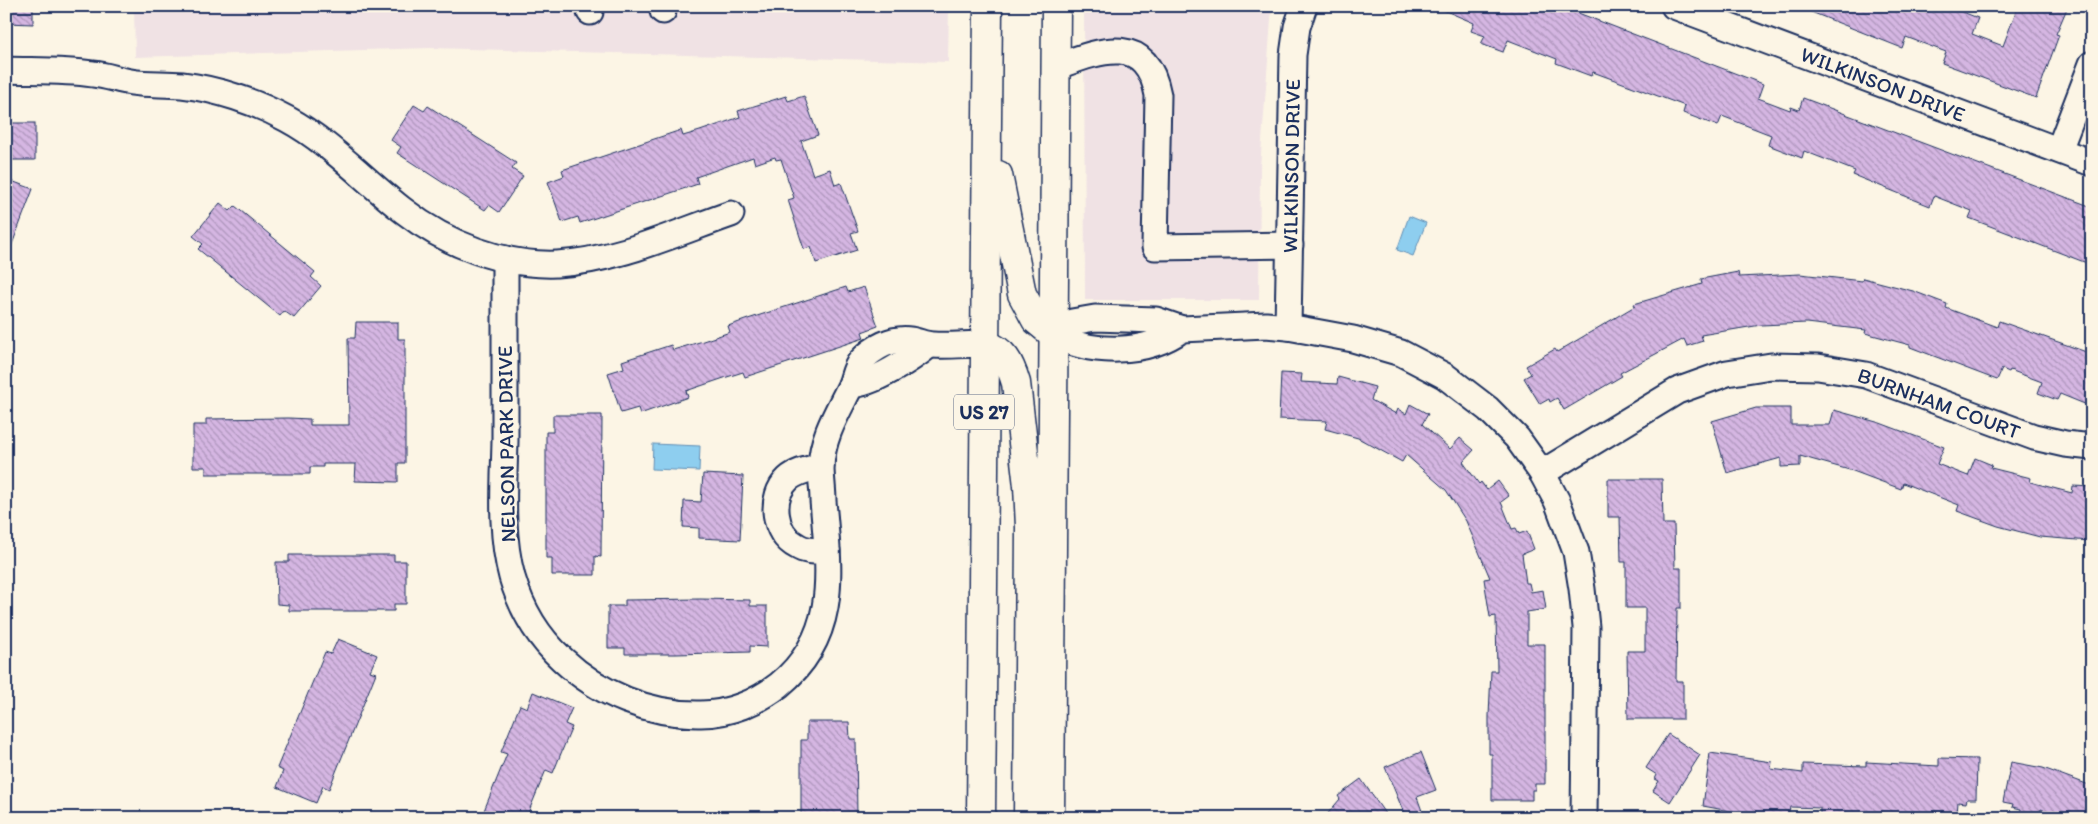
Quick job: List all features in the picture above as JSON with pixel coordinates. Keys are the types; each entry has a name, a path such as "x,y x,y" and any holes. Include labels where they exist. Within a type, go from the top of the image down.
{"highway":[{"name":"US 27","path":"981,818 988,6"},
{"path":"1050,818 1056,6"},
{"path":"988,122 1022,294 1036,320 1053,334"},
{"path":"984,344 1002,353 1013,371 1028,486 1030,527 1028,818"}],"street":[{"name":"WILKINSON DRIVE","path":"1288,327 1293,55 1297,27 1304,6"},
{"name":"WILKINSON DRIVE","path":"1674,6 2092,162"},
{"path":"1055,67 1104,51 1124,50 1141,59 1155,76 1158,95 1155,247 1290,245"},
{"path":"2059,150 2092,64"},
{"path":"6,70 82,73 131,82 180,85 208,90 250,102 287,119 322,142 418,221 456,243 504,259 557,264 594,258 637,246 731,214"},
{"name":"NELSON PARK DRIVE","path":"504,259 504,514 508,561 518,595 548,645 574,671 607,691 644,706 684,714 725,712 743,706 772,691 786,680 798,666 816,639 827,605 829,586 821,466 828,429 838,406 851,385 860,362 892,340 914,341 929,345 984,344"},
{"path":"1053,334 1072,322 1095,318 1156,320 1182,329 1266,325 1288,327 1353,339 1386,348 1416,360 1445,376 1473,395 1517,438 1542,474 1557,501 1570,535 1582,589 1586,627 1584,818"},
{"name":"BURNHAM COURT","path":"1542,474 1676,391 1727,373 1771,366 1818,367 1866,375 2034,437 2065,444 2092,447"},
{"path":"821,466 805,470 789,478 779,495 776,512 779,528 783,535 795,546 812,551 827,551"}],"shaded area":[{"path":"134,6 949,6 948,62 430,48 135,57"},
{"path":"1084,6 1272,6 1260,168 1259,300 1085,300"}],"water":[{"path":"1409,216 1426,223 1413,256 1397,250"},
{"path":"653,444 700,446 699,471 652,469"}],"building":[{"path":"6,6 33,6 33,24 6,23"},
{"path":"1434,6 1560,6 1763,84 1758,98 1790,110 1791,107 1799,110 1803,98 2092,207 2092,265 1969,218 1972,211 1934,196 1930,206 1853,175 1855,171 1804,151 1802,158 1768,145 1771,135 1722,116 1718,126 1683,113 1685,106 1593,72 1591,76 1556,63 1557,59 1508,40 1503,52 1481,44 1485,36 1471,31 1474,23"},
{"path":"1796,6 1947,6 1978,18 1972,34 2003,46 2018,6 2068,6 2056,34 2059,35 2036,98 1942,63 1946,52 1906,37 1902,48"},
{"path":"786,96 788,101 804,96 818,135 801,141 813,175 830,169 835,185 841,183 858,231 851,233 857,250 816,263 811,247 804,249 788,200 794,198 781,159 776,160 775,157 755,164 753,157 696,177 698,184 580,223 578,217 562,222 548,182 564,176 562,170 681,130 683,136 700,131 740,117 738,111"},
{"path":"414,105 424,111 428,106 516,163 512,169 523,176 499,212 489,205 485,210 397,153 401,147 391,140"},
{"path":"6,123 35,123 35,160 6,160"},
{"path":"6,179 33,189 8,255 6,255"},
{"path":"220,203 230,211 235,206 315,272 311,277 321,286 294,318 284,311 280,316 198,249 203,244 193,236"},
{"path":"1738,272 1739,277 1800,274 1862,281 1863,278 1913,291 1947,304 1946,308 1997,327 1999,321 2092,354 2092,407 2060,394 2057,400 2038,393 2042,382 2010,370 2009,372 2002,369 1997,380 1910,347 1910,345 1865,333 1866,330 1806,323 1761,325 1701,335 1703,341 1687,346 1684,339 1620,373 1622,376 1564,410 1557,398 1550,402 1549,399 1540,404 1524,378 1531,374 1526,366 1555,349 1557,352 1635,306 1634,304 1702,284 1701,279"},
{"path":"846,287 848,292 864,287 878,326 862,332 864,338 745,377 743,372 727,377 686,391 688,397 640,414 638,408 621,413 608,373 624,368 622,361 671,345 673,350 703,341 730,332 728,326"},
{"path":"356,322 398,322 398,339 405,339 405,463 398,463 398,482 355,481 356,464 323,464 323,467 310,467 310,474 206,474 206,467 193,467 193,425 206,425 206,419 289,418 310,419 310,425 349,425 348,338 355,338"},
{"path":"1281,373 1302,374 1301,382 1337,384 1338,377 1375,387 1371,400 1396,414 1398,409 1406,414 1410,404 1428,414 1422,424 1450,449 1460,438 1474,450 1463,462 1479,484 1481,482 1487,490 1498,481 1509,496 1501,502 1512,529 1516,528 1519,534 1527,531 1534,549 1522,554 1526,583 1529,583 1531,592 1543,590 1546,609 1527,612 1527,644 1545,644 1545,784 1535,784 1535,790 1532,790 1532,800 1492,800 1492,754 1489,754 1489,716 1491,671 1497,671 1496,616 1490,617 1484,579 1490,578 1466,521 1446,490 1406,455 1402,462 1358,438 1325,429 1327,421 1279,419"},
{"path":"1756,408 1791,408 1791,425 1830,425 1834,410 1880,423 1944,447 1937,464 1968,476 1975,458 1992,465 1991,468 2031,478 2030,482 2072,493 2073,486 2092,487 2090,541 2040,537 1998,526 1957,511 1959,505 1903,483 1901,489 1853,471 1800,456 1800,466 1781,467 1781,458 1727,473 1712,421"},
{"path":"553,415 602,415 601,557 595,556 595,575 552,575 552,558 546,558 546,432 553,432"},
{"path":"703,474 743,476 740,540 699,538 699,528 683,527 684,501 701,502"},
{"path":"1608,479 1662,479 1663,524 1674,524 1675,568 1681,568 1681,608 1677,608 1676,681 1683,681 1683,719 1628,719 1627,651 1645,651 1645,608 1626,608 1626,562 1621,562 1620,517 1608,517"},
{"path":"289,555 394,555 394,561 406,561 406,604 394,604 394,611 289,611 289,605 277,604 276,562 289,562"},
{"path":"625,600 750,600 750,606 767,606 767,647 750,646 750,652 676,654 625,654 625,648 608,648 608,606 625,606"},
{"path":"338,639 377,655 370,671 376,673 329,789 323,786 316,803 277,787 283,771 277,768 325,652 331,654"},
{"path":"533,692 572,708 565,724 572,727 553,773 546,770 526,818 481,818 507,754 501,752 520,705 527,708"},
{"path":"807,722 849,722 850,739 856,739 857,818 801,818 801,740 807,740"},
{"path":"1668,734 1700,755 1670,802 1653,791 1659,781 1655,779 1657,775 1646,768"},
{"path":"1421,752 1436,790 1417,797 1422,811 1406,818 1385,767"},
{"path":"1710,753 1772,762 1771,769 1803,773 1803,764 1866,766 1866,762 1939,766 1939,758 1977,759 1976,799 1967,799 1966,803 1958,802 1957,814 1910,812 1910,818 1820,818 1820,808 1790,807 1788,818 1767,818 1703,806"},
{"path":"2011,762 2043,768 2092,786 2092,812 2090,818 2062,818 2041,809 2039,818 2019,818 2021,809 2012,807 2013,804 2003,802"},
{"path":"1361,779 1388,818 1324,818 1340,799 1338,796"}]}
